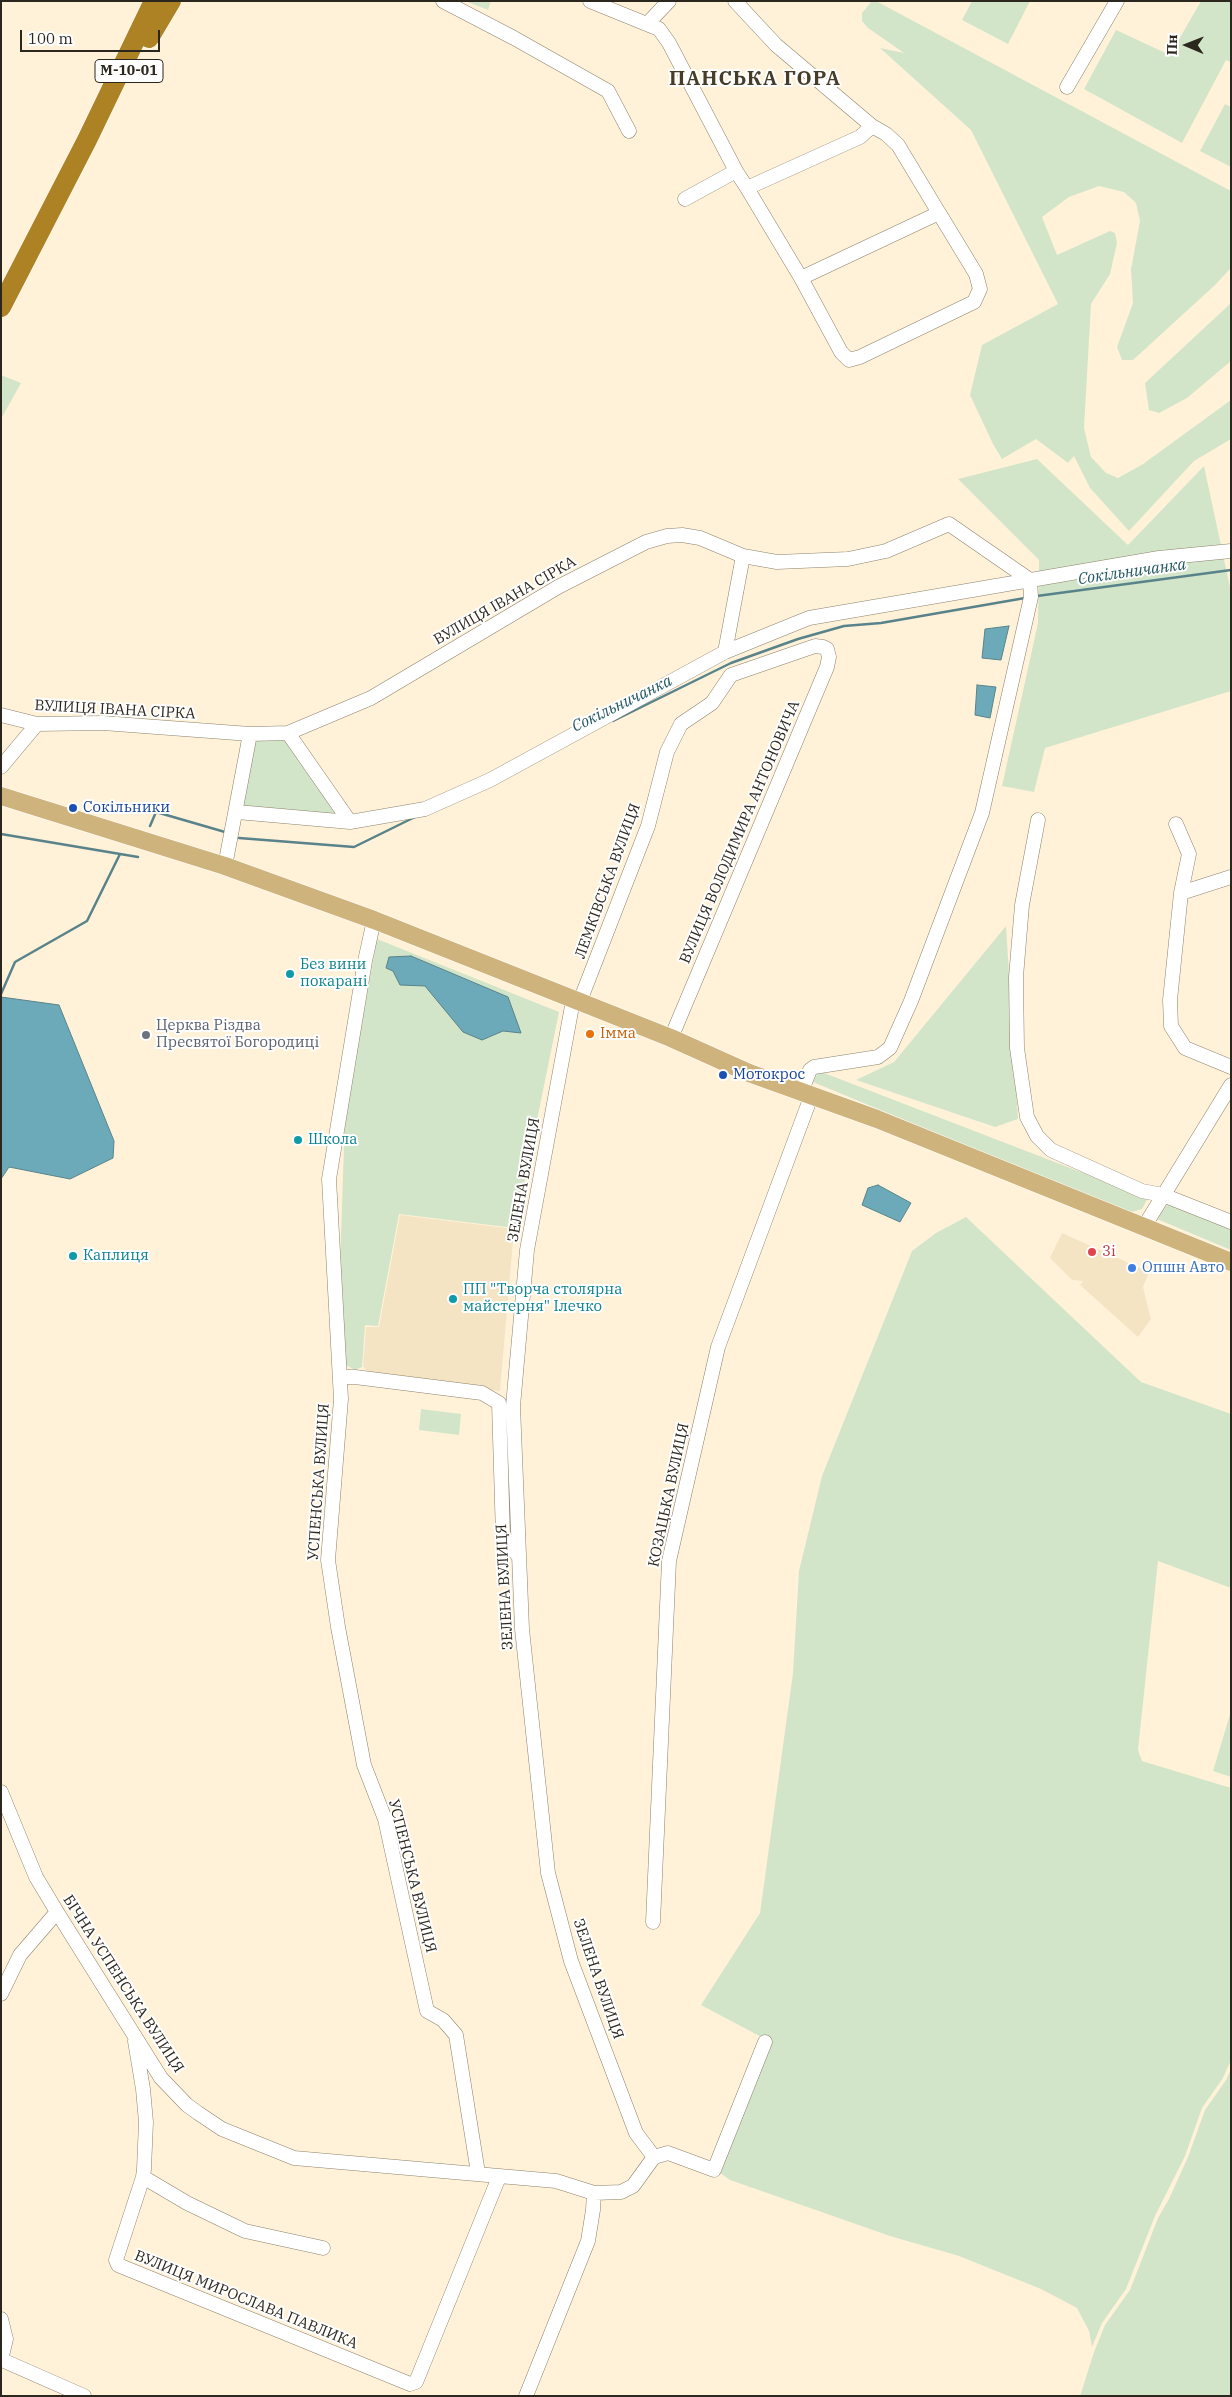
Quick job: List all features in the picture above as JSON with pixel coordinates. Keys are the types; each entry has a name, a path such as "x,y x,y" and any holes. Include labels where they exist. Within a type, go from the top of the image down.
{"highway":[{"name":"М-10-01","path":"1,307 87,140 154,1"},
{"name":"М-10-01","path":"87,140 171,1"}],"main road":[{"path":"1,796 225,866 374,920 671,1038 749,1072 807,1092 1231,1262"},
{"path":"1,804 25,804"}],"street":[{"path":"443,1 522,42 608,91 629,132"},
{"path":"590,1 659,29 669,44 736,171 801,278 841,352 849,360 860,358 974,302 980,289 976,274 898,145 886,134 872,126 776,45 736,1"},
{"path":"648,24 669,1"},
{"path":"1067,87 1117,1"},
{"path":"747,188 860,137 872,126"},
{"path":"685,199 736,171"},
{"path":"801,278 939,213"},
{"name":"ВУЛИЦЯ ІВАНА СІРКА","path":"1,715 37,724 104,723 250,734 288,733 371,698 558,587 646,542 667,536 682,535 700,538 743,556 777,562 848,558 886,551 948,524 1030,580"},
{"path":"237,812 350,822 425,809 490,780 725,652 810,618 1158,558 1231,551"},
{"path":"725,652 743,556"},
{"name":"КОЗАЦЬКА ВУЛИЦЯ","path":"653,1922 669,1561 718,1347 807,1092 810,1070 814,1067 878,1057 890,1048 915,991 982,813 1031,596 1030,580"},
{"name":"ЛЕМКІВСЬКА ВУЛИЦЯ","path":"575,1000 648,826 667,752 681,724 712,703 731,675 815,646"},
{"name":"ВУЛИЦЯ ВОЛОДИМИРА АНТОНОВИЧА","path":"671,1038 827,667 830,657 827,649 815,646"},
{"path":"1,767 37,724"},
{"path":"288,733 350,822"},
{"path":"225,866 237,812 250,734"},
{"path":"1038,820 1022,904 1016,977 1017,1048 1027,1117 1036,1136 1051,1150 1142,1191 1163,1195 1231,1222"},
{"path":"1176,824 1190,854 1182,893 1170,1000 1171,1026 1185,1048 1231,1067"},
{"path":"1182,893 1231,877"},
{"name":"УСПЕНСЬКА ВУЛИЦЯ","path":"374,920 365,960 329,1179 341,1399 328,1560 338,1627 364,1764 385,1820 427,2012 443,2020 456,2035 478,2172"},
{"name":"ЗЕЛЕНА ВУЛИЦЯ","path":"575,1000 572,1006 527,1250 513,1406 522,1629 548,1873 574,1970 636,2133 654,2157"},
{"path":"1142,1226 1147,1222 1231,1085"},
{"path":"341,1377 355,1377 482,1393 499,1403 513,1406"},
{"path":"499,1403 503,1536 519,1557"},
{"name":"БІЧНА УСПЕНСЬКА ВУЛИЦЯ","path":"1,1792 36,1877 161,2078 187,2105 222,2129 284,2154 305,2160 478,2172 499,2177 556,2181 594,2193"},
{"path":"1,1994 20,1955 57,1912"},
{"name":"ВУЛИЦЯ МИРОСЛАВА ПАВЛИКА","path":"134,2036 143,2089 146,2122 143,2177 116,2260 118,2265 414,2384 499,2177"},
{"path":"526,2396 588,2241 594,2193 621,2192 633,2186 654,2157 668,2153 714,2170 765,2042"},
{"path":"143,2177 187,2203 245,2231 323,2248"},
{"path":"1,2320 6,2339 1,2360 84,2396"}],"shaded area":[{"path":"400,1215 514,1229 500,1391 373,1379 363,1366 366,1327 379,1327"},
{"path":"1062,1233 1149,1272 1143,1287 1151,1319 1138,1337 1080,1285 1083,1281 1072,1280 1050,1258"}],"green space":[{"path":"465,1 491,1 488,10"},
{"path":"872,1 876,1 1231,191 1231,268 1133,360 1122,360 1117,347 1133,303 1131,269 1140,221 1136,203 1124,192 1099,186 1069,197 1042,217 1057,255 1110,231 1115,233 1117,243 1110,274 1091,304 1084,428 1091,457 1106,473 1118,478 1143,464 1231,400 1231,439 1194,461 1129,531 1090,488 1074,456 1068,463 1036,439 1002,459 993,444 970,395 982,345 1058,304 971,130 880,48 904,53 868,28 862,21 862,13"},
{"path":"972,1 1030,1 1008,44 962,20"},
{"path":"1201,1 1231,1 1231,62 1226,60 1182,143 1084,89 1116,30 1170,55"},
{"path":"1225,104 1231,107 1231,167 1200,151"},
{"path":"1231,303 1231,361 1187,398 1159,413 1149,410 1145,383"},
{"path":"1,375 21,383 1,419"},
{"path":"1037,459 1128,545 1204,466 1231,592 1231,691 1045,748 1034,792 1002,786 1038,623 1039,560 958,479"},
{"path":"284,736 343,815 242,809 252,745 260,737"},
{"path":"1006,926 1018,1119 995,1127 856,1080 894,1062"},
{"path":"377,939 559,1012 515,1228 399,1214 378,1326 365,1325 362,1367 355,1370 346,1365 340,1266 345,1115"},
{"path":"819,1071 1148,1198 1142,1209 1128,1213 813,1082"},
{"path":"1170,1204 1231,1229 1231,1250 1157,1219 1159,1210"},
{"path":"966,1217 1141,1382 1231,1414 1231,1588 1158,1561 1138,1750 1142,1761 1231,1788 1231,2060 1223,2078 1202,2108 1185,2156 1155,2216 1126,2289 1102,2323 1092,2347 1089,2331 1077,2308 1041,2289 959,2256 890,2236 730,2180 716,2170 767,2040 701,2005 760,1913 793,1673 799,1571 822,1476 912,1251 936,1233"},
{"path":"421,1409 461,1414 459,1435 419,1430"},
{"path":"1231,1711 1231,1777 1213,1771"},
{"path":"1231,2069 1231,2396 1080,2396 1105,2325 1130,2290 1158,2218 1188,2157 1205,2110 1226,2080"}],"water":[{"path":"1009,626 1001,660 982,658 985,629"},
{"path":"977,685 996,687 990,718 975,715"},
{"path":"411,956 508,997 521,1033 503,1031 482,1040 463,1032 425,986 400,985 393,971 386,968 389,957"},
{"path":"1,997 59,1005 114,1141 113,1158 70,1179 9,1167 1,1179"},
{"path":"878,1185 911,1203 900,1222 862,1205 868,1188"}],"waterway":[{"name":"Сокільничанка","path":"1037,596 1231,570"},
{"name":"Сокільничанка","path":"613,721 731,663 798,639 844,626 881,623 1025,598"},
{"path":"150,826 156,812 225,832"},
{"name":"Сокільничанка","path":"239,838 354,847 415,817"},
{"path":"1,834 138,857"},
{"path":"1,994 15,962 87,921 120,854"}],"place":[{"name":"Сокільники","path":"73,808"},
{"name":"Без вини покарані","path":"290,974"},
{"name":"Імма","path":"590,1034"},
{"name":"Церква Різдва Пресвятої Богородиці","path":"146,1035"},
{"name":"Мотокрос","path":"723,1075"},
{"name":"Школа","path":"298,1140"},
{"name":"3і","path":"1092,1252"},
{"name":"Каплиця","path":"73,1256"},
{"name":"Опшн Авто","path":"1132,1268"},
{"name":"ПП \"Творча столярна майстерня\" Ілечко","path":"453,1299"}],"district":[{"name":"ПАНСЬКА ГОРА","path":"755,79"}]}
